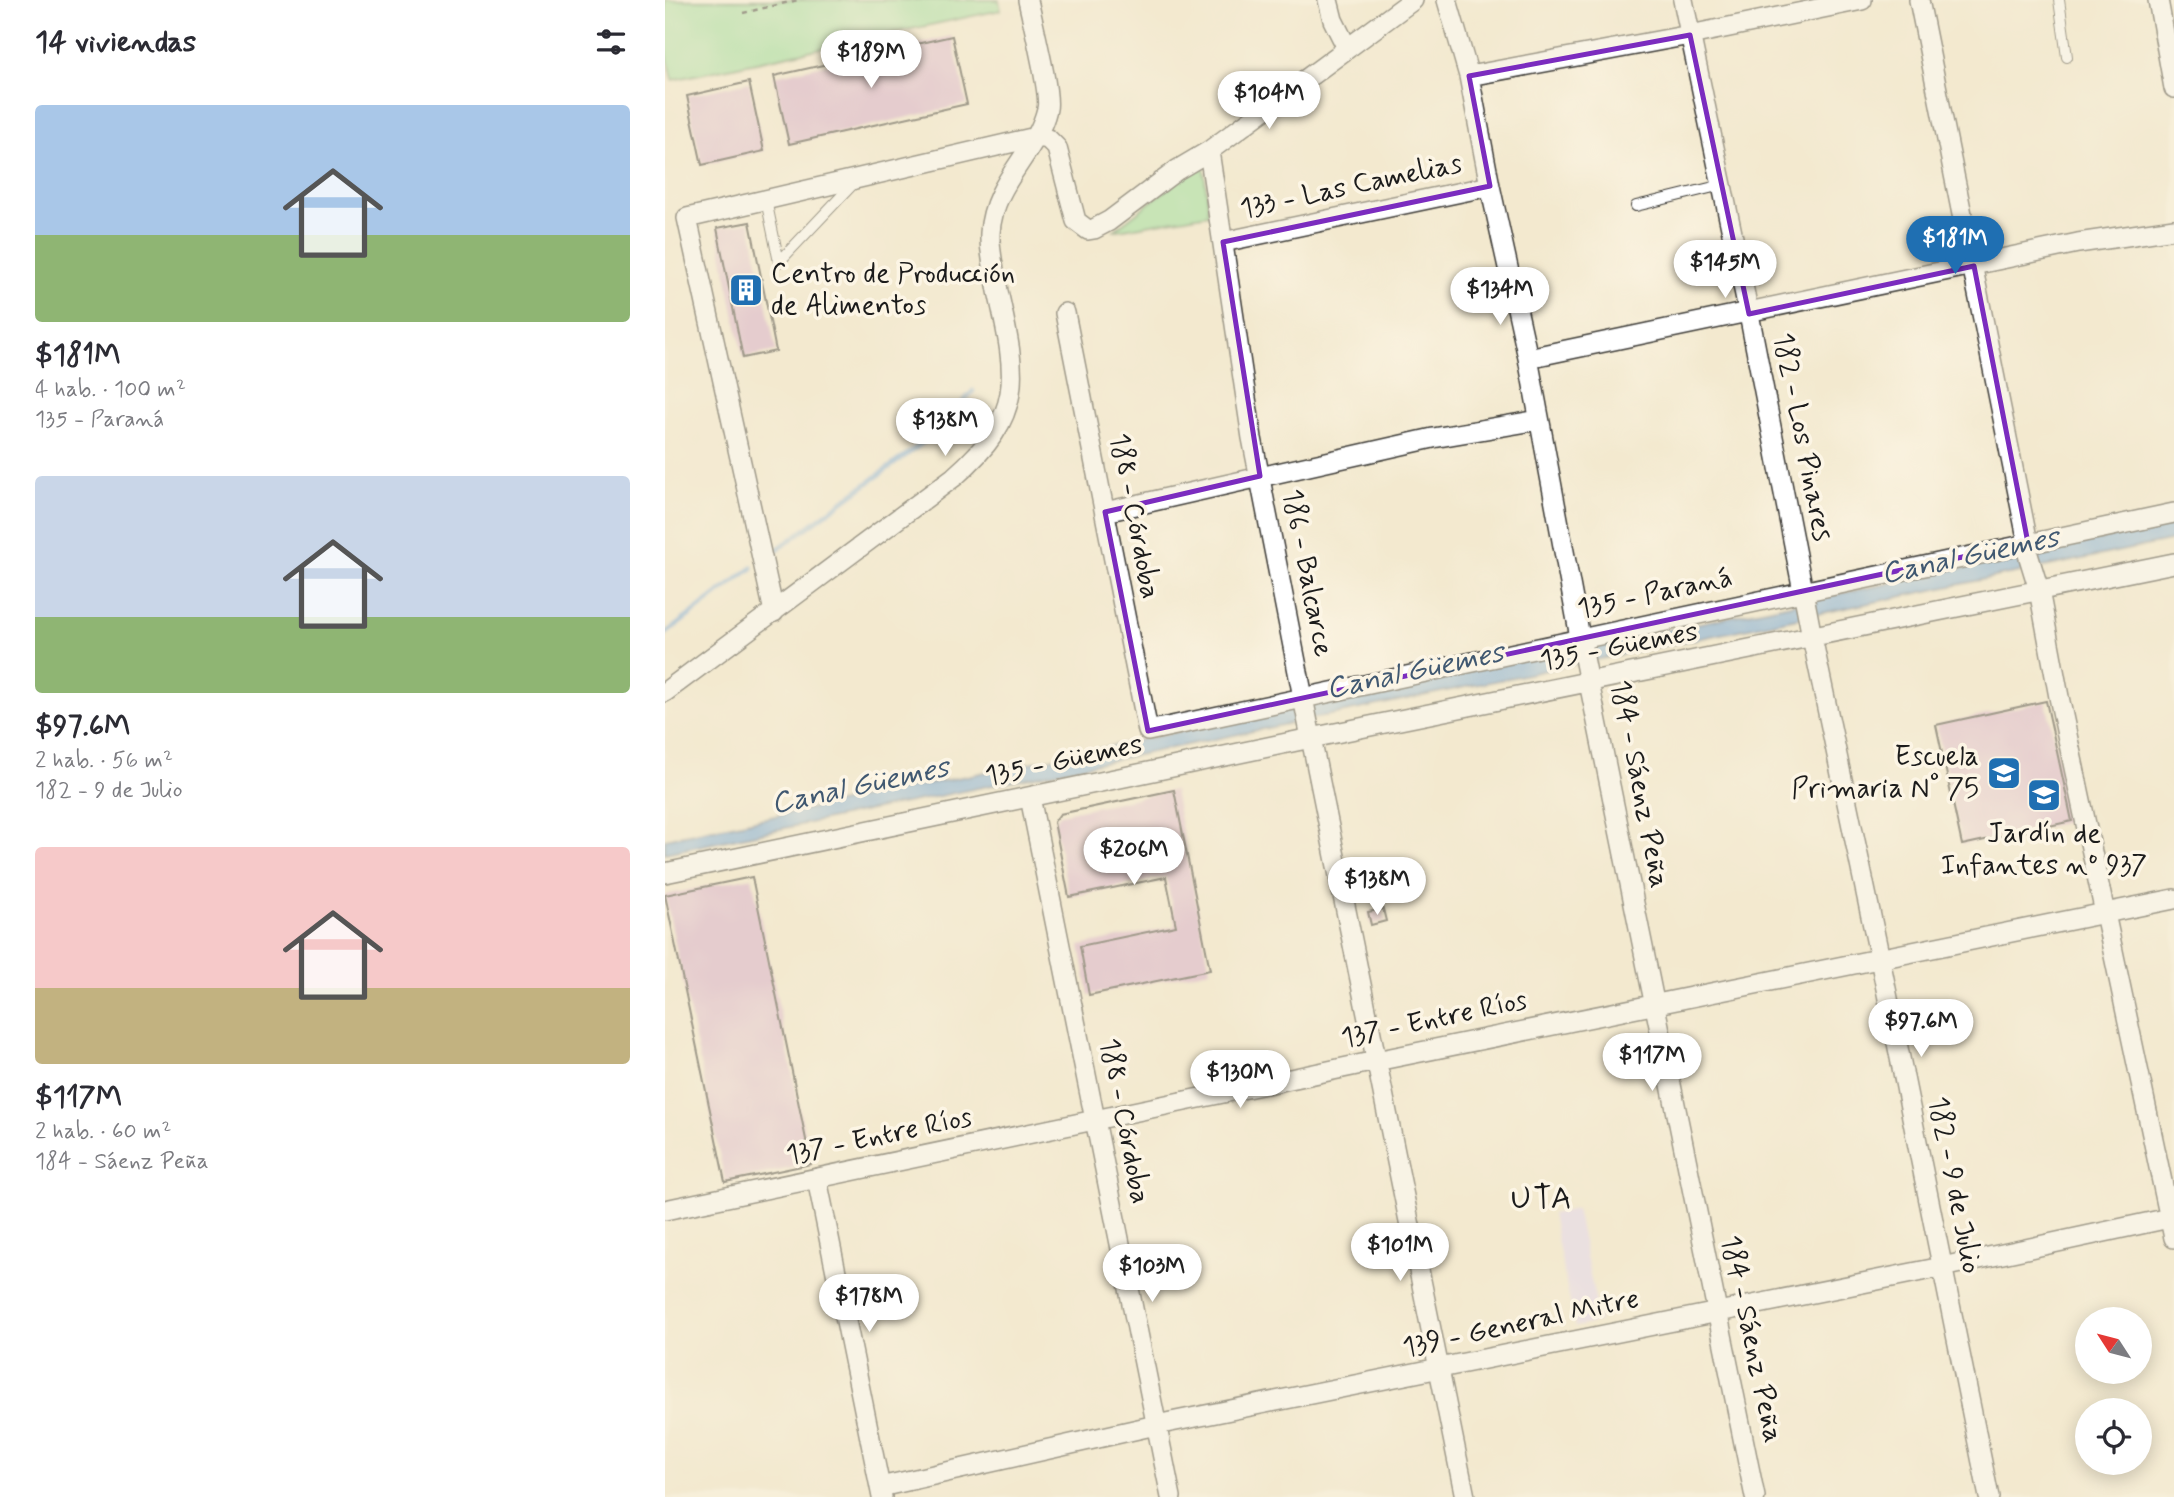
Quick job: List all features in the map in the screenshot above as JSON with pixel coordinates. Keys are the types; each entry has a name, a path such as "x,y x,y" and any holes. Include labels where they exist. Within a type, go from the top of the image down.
{"street":[{"path":"665,692 954,477 988,445 998,429 1011,391 1013,373 991,254 992,214 1011,173 1036,137 1048,108 1028,0"},
{"path":"1328,0 1333,20 1347,48"},
{"path":"774,612 687,218 1036,137 1048,139 1057,148 1072,214 1081,227 1094,229 1209,150 1413,0"},
{"name":"184 - Sáenz Peña","path":"1447,0 1469,76 1528,358 1581,643 1755,1497"},
{"name":"182 - Los Pinares","path":"1683,0 1804,594"},
{"path":"1469,76 1862,0"},
{"path":"1919,0 2028,547 2038,584 2104,912 2172,1218 2174,1238"},
{"path":"2158,0 2174,88"},
{"name":"186 - Balcarce","path":"1209,150 1252,439 1465,1497"},
{"name":"133 - Las Camelias","path":"1223,242 1490,186"},
{"path":"1528,358 1749,314 2078,243 2174,229"},
{"name":"188 - Córdoba","path":"1065,313 1148,731"},
{"path":"1105,512 1433,438 1539,420"},
{"name":"135 - Paraná","path":"1148,731 1304,702 2028,547 2174,513"},
{"name":"135 - Güemes","path":"665,873 1030,797 1588,675 1811,633 2038,584 2174,563"},
{"name":"182 - 9 de Julio","path":"1804,594 1989,1497"},
{"name":"188 - Córdoba","path":"1030,797 1171,1497"},
{"name":"137 - Entre Ríos","path":"665,1210 1655,1003 2174,899"},
{"path":"817,1179 881,1492"},
{"name":"139 - General Mitre","path":"881,1492 1156,1426 2172,1218"}],"lane":[{"path":"2059,0 2067,57"},
{"path":"766,200 779,262 858,179"},
{"path":"1636,206 1722,185"}],"path":[{"path":"743,13 798,0"}],"highlighted area":[{"path":"1690,35 1749,314 1974,266 2028,543 1148,731 1105,512 1260,476 1223,242 1490,186 1469,76"}],"shaded area":[{"path":"1576,1209 1600,1322 1575,1327 1552,1214"}],"green space":[{"path":"665,0 999,0 1001,10 672,80 665,47"},
{"path":"1203,161 1209,214 1113,231"}],"water":[{"name":"Canal Güemes","path":"2174,524 2174,540 665,853 665,839"}],"building":[{"path":"952,36 967,104 789,144 774,76"},
{"path":"749,82 764,151 702,165 687,96"},
{"name":"Centro de Producción de Alimentos","path":"750,222 776,351 743,358 717,228"},
{"name":"Escuela Primaria N° 75","path":"2046,701 2072,821 1962,845 1936,725"},
{"path":"1174,790 1210,970 1089,995 1080,946 1176,926 1166,877 1069,897 1054,822 1060,814"},
{"path":"752,877 811,1164 725,1182 665,895"},
{"path":"1383,909 1386,921 1371,925 1368,912"}],"waterway":[{"path":"771,554 928,439 973,391"},
{"path":"665,634 752,568"}],"place":[{"name":"Centro de Producción de Alimentos","path":"746,290"},
{"name":"Escuela Primaria N° 75","path":"2004,773"},
{"name":"Jardín de Infantes nº 937","path":"2044,795"}],"district":[{"name":"UTA","path":"1542,1199"}]}
